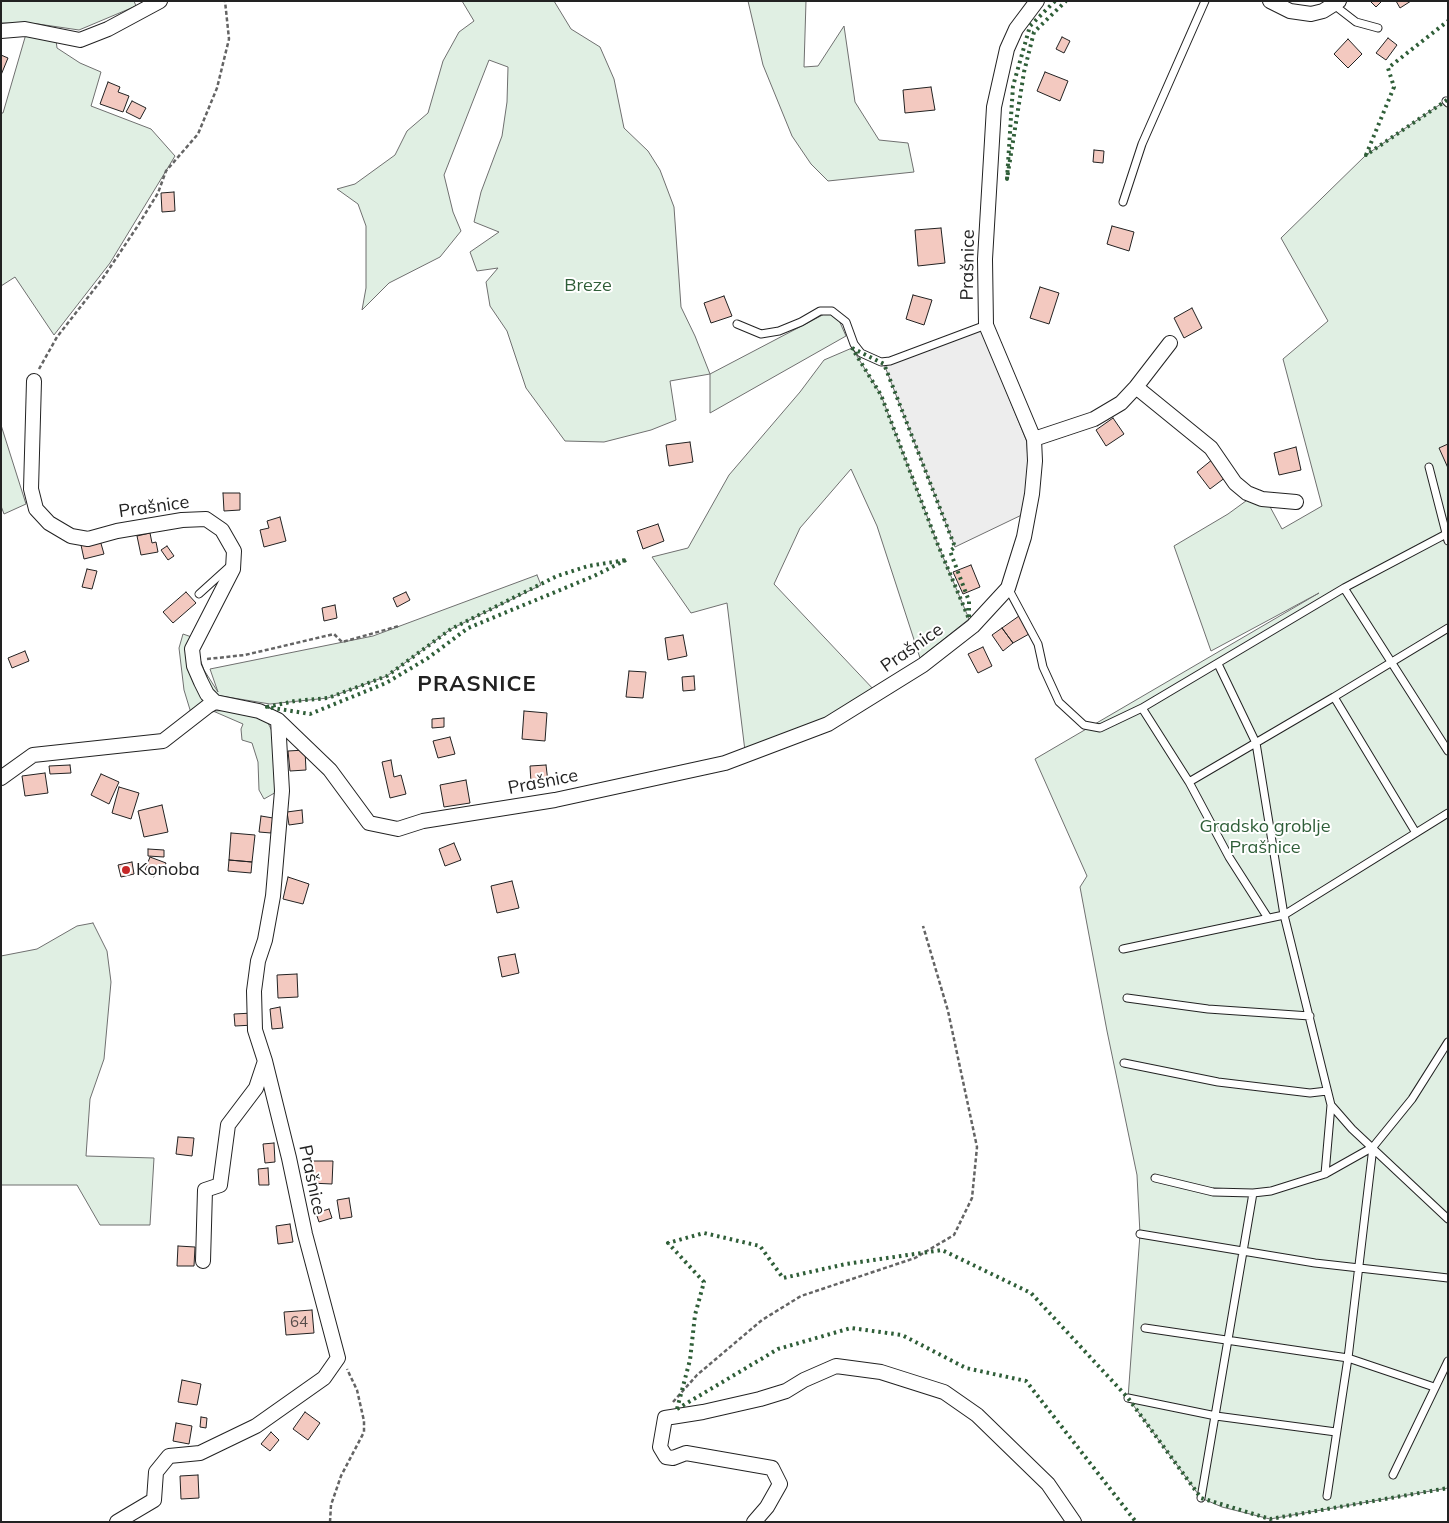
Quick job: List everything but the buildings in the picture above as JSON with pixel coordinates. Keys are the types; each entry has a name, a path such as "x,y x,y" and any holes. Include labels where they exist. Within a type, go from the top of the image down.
{"street":[{"path":"1,31 25,29 80,40 108,29 160,1"},
{"name":"Prašnice","path":"215,702 259,711 278,720 330,770 369,823 398,829 423,822 555,800 725,763 828,724 924,665 973,626 1008,588 1024,538 1032,494 1035,461 1034,439 986,325 985,259 994,107 1007,50 1016,28 1037,1"},
{"path":"1270,1 1290,11 1311,14 1336,3"},
{"path":"1034,439 1094,419 1121,402 1136,387 1170,343"},
{"name":"Prašnice","path":"34,382 34,451 30,471 36,509 49,523 71,536 88,539 117,531 182,520 206,520 222,530 234,551 233,564"},
{"path":"1136,387 1211,448 1235,483 1247,493 1262,499 1296,502"},
{"path":"1,778 32,755 163,741 215,702 207,694 194,666 192,649 226,586 233,564"},
{"name":"Prašnice","path":"278,720 282,791 273,896 265,940 258,961 254,991 255,1030 265,1061 289,1158 305,1234 338,1358"},
{"path":"203,1260 205,1190 220,1185 228,1124 256,1088 265,1061"},
{"path":"117,1522 154,1500 156,1472 169,1456 200,1452 256,1426 324,1378 338,1358"},
{"path":"754,1522 767,1507 780,1484 772,1468 686,1453 673,1458 666,1457 660,1447 665,1418 703,1412 760,1399 786,1391 804,1380 836,1366 881,1372 944,1392 976,1415 1048,1484 1074,1522"}],"lane":[{"path":"1123,202 1142,144 1205,1"},
{"path":"1336,3 1356,22 1378,28"},
{"path":"737,324 761,334 779,331 801,322 820,311 832,311 846,322 854,344 861,353 881,362 890,361 986,325"},
{"path":"1008,588 1038,644 1043,667 1059,702 1072,716 1084,725 1100,728 1142,708 1344,588 1447,536 1429,467"},
{"path":"199,594 233,564"},
{"path":"1344,588 1448,750"},
{"path":"1189,782 1448,628"},
{"path":"1218,664 1256,743 1284,915 1310,1016 1330,1105 1325,1174"},
{"path":"1334,697 1416,833"},
{"path":"1142,708 1189,782 1229,857 1268,918"},
{"path":"1123,949 1284,915 1448,812"},
{"path":"1127,998 1208,1009 1310,1016"},
{"path":"1155,1178 1213,1192 1253,1193 1271,1191 1325,1174 1373,1147 1412,1099 1448,1042"},
{"path":"1124,1063 1218,1082 1310,1093 1327,1091"},
{"path":"1330,1105 1352,1129 1448,1219"},
{"path":"1327,1496 1348,1358 1373,1147"},
{"path":"1201,1498 1253,1193"},
{"path":"1140,1234 1359,1268 1448,1278"},
{"path":"1145,1328 1348,1358 1434,1387"},
{"path":"1393,1475 1448,1361"},
{"path":"1128,1398 1216,1416 1336,1432"}],"path":[{"path":"34,382 56,337 121,252 158,193 166,171 192,141 204,120 217,88 229,39 225,1"},
{"path":"193,660 229,658 334,634 342,642 399,626"},
{"path":"665,1418 674,1398 762,1320 801,1296 915,1258 954,1235 972,1198 977,1147 948,1011 922,926"},
{"path":"330,1522 331,1505 341,1476 364,1432 364,1420 357,1390 349,1372 338,1358"}],"green space":[{"path":"1,1 134,1 136,6 79,30 38,24 1,23"},
{"name":"Breze","path":"462,1 554,1 571,29 600,47 614,79 624,128 648,151 660,170 674,207 681,307 710,374 670,381 676,420 651,430 604,442 565,441 526,388 507,331 490,306 486,282 498,268 477,271 470,252 499,232 474,222 481,192 502,136 507,102 508,67 489,60 444,175 453,212 461,231 440,257 389,283 362,310 366,288 366,226 358,204 337,189 355,184 395,155 407,131 428,113 443,61 459,32 474,21"},
{"path":"748,1 806,1 804,67 818,66 844,26 855,102 879,140 908,143 914,172 828,181 811,164 792,136 763,65"},
{"path":"26,34 56,40 57,48 80,63 101,72 91,106 151,129 175,156 110,263 54,335 15,277 1,286 1,113 3,113"},
{"name":"Gradsko groblje Prašnice","path":"1448,99 1448,1488 1270,1519 1222,1507 1201,1498 1128,1398 1140,1234 1137,1175 1080,887 1087,876 1035,759 1319,593 1211,651 1174,546 1228,514 1261,490 1282,529 1322,506 1283,359 1328,321 1281,238 1366,155"},
{"path":"834,309 846,336 710,413 710,374"},
{"path":"852,348 881,395 938,545 969,619 920,658 877,526 851,469 800,528 774,584 875,691 825,720 745,751 727,603 691,613 652,557 688,548 729,475 800,392 824,360"},
{"path":"1,425 26,504 4,514 1,506"},
{"path":"537,575 541,585 451,629 387,676 328,698 270,704 221,696 191,713 184,690 179,648 183,634 203,641 197,651 204,670 218,692 210,669 373,636"},
{"path":"238,710 263,713 279,745 278,791 264,799 259,790 258,762 252,743 242,740 241,729 243,724 213,711"},
{"path":"93,923 107,951 111,982 104,1059 90,1099 86,1156 154,1158 150,1225 100,1225 77,1185 1,1185 1,956 37,949 77,926"}],"shaded area":[{"path":"979,324 1027,442 1030,511 955,547 884,364"}],"hedge":[{"path":"1055,1 1030,26 1013,86 1007,179 1024,72 1034,32 1066,1"},
{"path":"1447,100 1366,155 1394,87 1388,68 1448,21"},
{"path":"852,348 884,364 955,547 950,551 969,601 969,619 938,545 881,395 852,348"},
{"path":"626,560 594,576 468,628 428,658 386,683 310,714 267,707 295,701 328,698 387,676 451,629 557,576 588,566 626,560"},
{"path":"677,1409 690,1360 695,1315 704,1282 668,1243 704,1233 760,1246 783,1278 846,1264 942,1250 1031,1293 1128,1398 1201,1498 1270,1519 1448,1488"},
{"path":"677,1409 778,1349 851,1328 902,1335 966,1368 1026,1381 1136,1522"}],"place":[{"name":"Konoba","path":"126,870"}],"district":[{"name":"PRASNICE","path":"477,684"}]}
